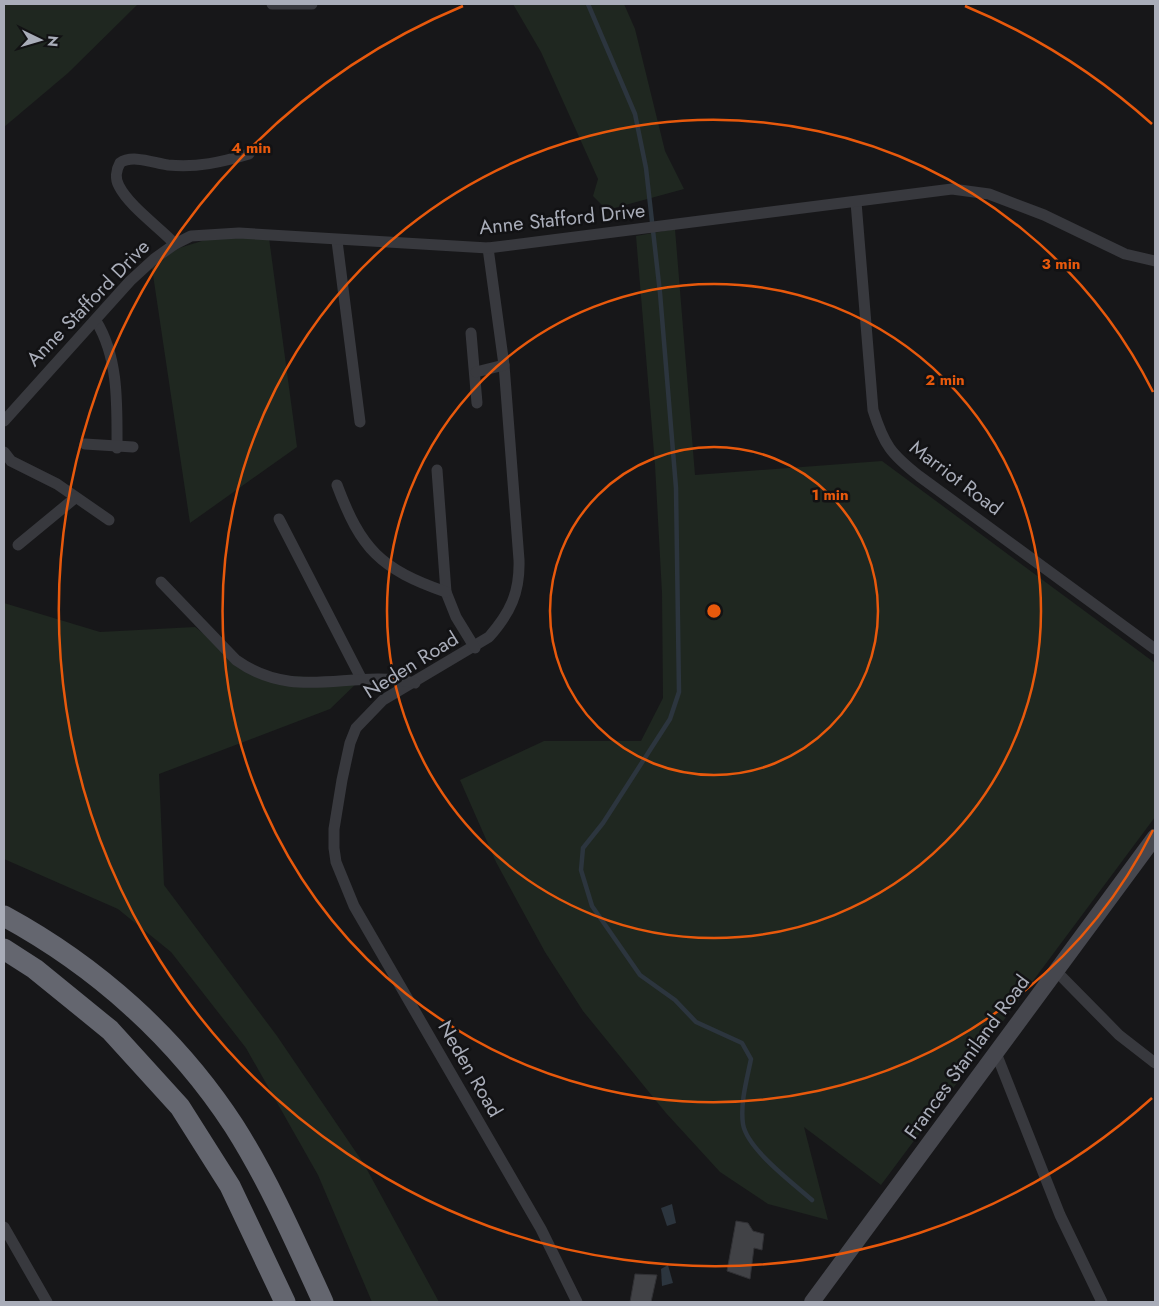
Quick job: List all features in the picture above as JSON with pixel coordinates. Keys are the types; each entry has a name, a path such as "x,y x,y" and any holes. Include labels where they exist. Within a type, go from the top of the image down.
{"highway":[{"path":"4,916 40,935 95,974 142,1014 198,1079 234,1126 258,1170 323,1302"},
{"path":"4,949 35,969 110,1030 180,1107 230,1186 285,1302"}],"street":[{"path":"272,4 312,4"},
{"path":"175,244 118,186 116,177 120,163 131,159 194,166 211,165 249,154"},
{"name":"Anne Stafford Drive","path":"4,421 130,281 154,258 191,236 239,234 488,248 636,231 670,224 952,189 989,194 1044,215 1125,254 1155,261"},
{"name":"Marriot Road","path":"856,202 872,410 882,439 896,458 919,476 1155,649"},
{"path":"337,241 360,422"},
{"name":"Neden Road","path":"488,248 504,366 520,580 517,592 500,624 489,638 383,700 356,728 350,743 334,830 336,862 354,906 541,1229 578,1302"},
{"path":"96,321 102,330 115,377 117,448"},
{"path":"471,333 476,372 477,403"},
{"path":"476,372 504,366"},
{"path":"85,444 133,448"},
{"path":"4,452 11,461 57,484 109,520"},
{"path":"436,470 446,592 456,617 474,648"},
{"path":"337,485 359,536 379,559 446,592"},
{"path":"18,545 75,498"},
{"path":"279,519 362,680"},
{"path":"161,582 214,640 248,669 284,682 342,682 392,678 415,682"},
{"name":"Frances Staniland Road","path":"812,1302 1155,837"},
{"path":"1056,971 1119,1035 1155,1063"},
{"path":"996,1053 1060,1215 1102,1302"},
{"path":"4,1227 47,1302"}],"shaded area":[{"path":"4,4 138,4 68,73 4,127"},
{"path":"513,4 624,4 635,29 665,151 684,189 607,210 593,196 598,179 541,52"},
{"path":"675,229 695,475 882,461 1155,663 1155,817 881,1185 804,1127 828,1220 768,1204 720,1172 666,1113 583,1011 545,952 496,862 460,780 544,741 641,741 663,698 662,593 655,465 636,236"},
{"path":"215,237 269,238 297,447 190,523 152,268 176,249"},
{"path":"4,603 100,632 195,627 242,663 275,675 360,680 330,709 159,774 164,885 277,1036 364,1164 439,1302 372,1302 318,1175 246,1048 171,952 118,909 4,859"},
{"path":"672,1204 676,1223 667,1226 661,1208"},
{"path":"668,1265 673,1283 662,1286 661,1269"}],"building":[{"path":"736,1221 748,1223 753,1231 764,1234 762,1250 754,1248 750,1279 727,1271"},
{"path":"635,1274 657,1275 651,1302 630,1302"}],"waterway":[{"path":"588,4 635,114 646,168 660,293 676,488 679,692 670,719 603,823 583,848 581,870 592,906 640,975 675,1000 696,1022 742,1043 751,1059 742,1108 746,1134 762,1155 812,1200"}]}
